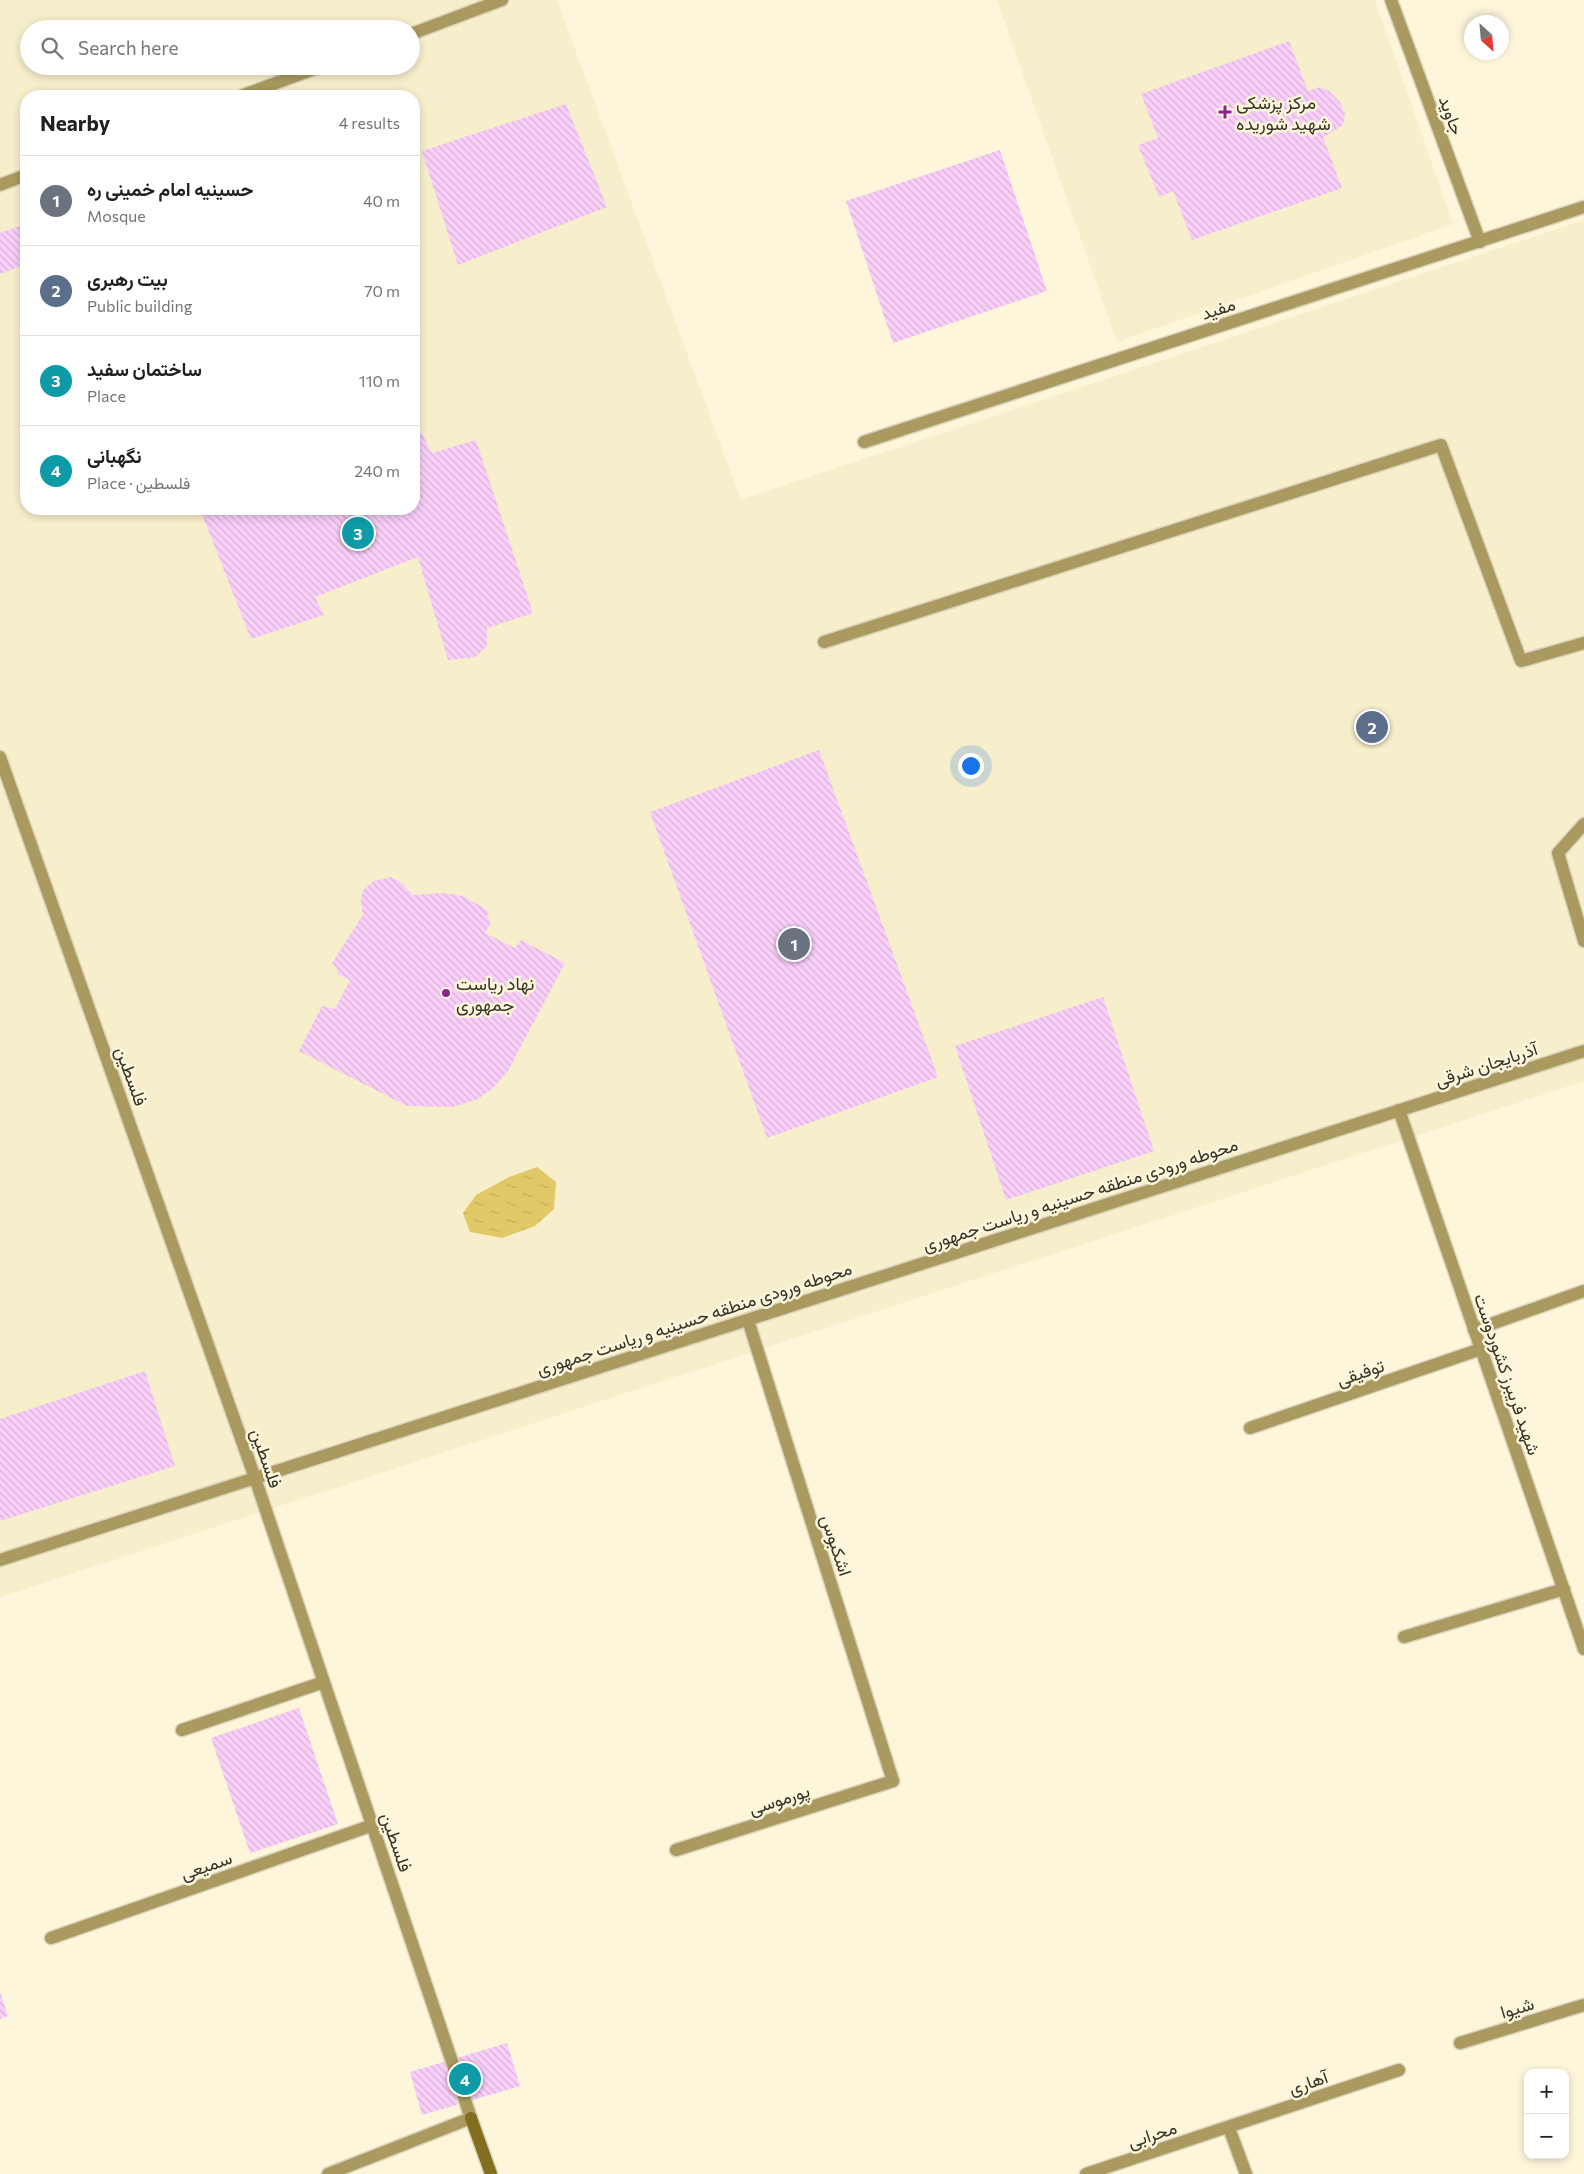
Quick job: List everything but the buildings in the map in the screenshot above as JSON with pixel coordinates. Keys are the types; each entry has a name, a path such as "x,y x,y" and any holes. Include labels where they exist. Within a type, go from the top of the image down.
{"main road":[{"name":"فلسطین","path":"471,2118 490,2174"}],"street":[{"path":"420,31 502,0"},
{"name":"جاوید","path":"1391,0 1480,242"},
{"path":"257,90 298,75"},
{"path":"0,185 20,177"},
{"name":"مفید","path":"864,442 1584,208"},
{"path":"824,642 1441,445 1521,661 1584,643"},
{"name":"فلسطین","path":"0,757 256,1478 471,2118"},
{"path":"1584,824 1558,853 1584,941"},
{"name":"آذربایجان شرقی","path":"1399,1110 1584,1050"},
{"name":"محوطه ورودی منطقه حسینیه و ریاست جمهوری","path":"0,1560 1399,1110"},
{"name":"شهید فریبرز کشوردوست","path":"1399,1110 1564,1588 1579,1621 1584,1649"},
{"path":"1474,1330 1584,1291"},
{"name":"اشکبوس","path":"748,1320 893,1781"},
{"name":"توفیقی","path":"1250,1428 1481,1349"},
{"path":"1404,1637 1564,1588"},
{"path":"182,1730 324,1682"},
{"name":"پورموسی","path":"676,1850 893,1781"},
{"name":"سمیعی","path":"52,1938 372,1825"},
{"name":"شیوا","path":"1460,2043 1584,2005"},
{"name":"آهاری","path":"1229,2128 1399,2070"},
{"path":"328,2174 471,2118"},
{"path":"1229,2128 1246,2174"},
{"name":"محرابی","path":"1086,2174 1229,2128"}],"shaded area":[{"path":"0,0 557,0 741,500 1584,220 1584,1081 0,1597"},
{"name":"مرکز پزشکی شهید شوریده","path":"997,0 1375,0 1453,224 1117,342"}],"water":[{"path":"537,1167 556,1182 554,1209 535,1226 502,1238 470,1232 463,1213 476,1195 509,1177"}],"place":[{"name":"مرکز پزشکی شهید شوریده","path":"1225,112"},
{"name":"ساختمان سفید","path":"358,533"},
{"name":"بیت رهبری","path":"1372,727"},
{"name":"حسینیه امام خمینی ره","path":"794,944"},
{"name":"نهاد ریاست جمهوری","path":"446,993"},
{"name":"نگهبانی","path":"465,2079"}]}
